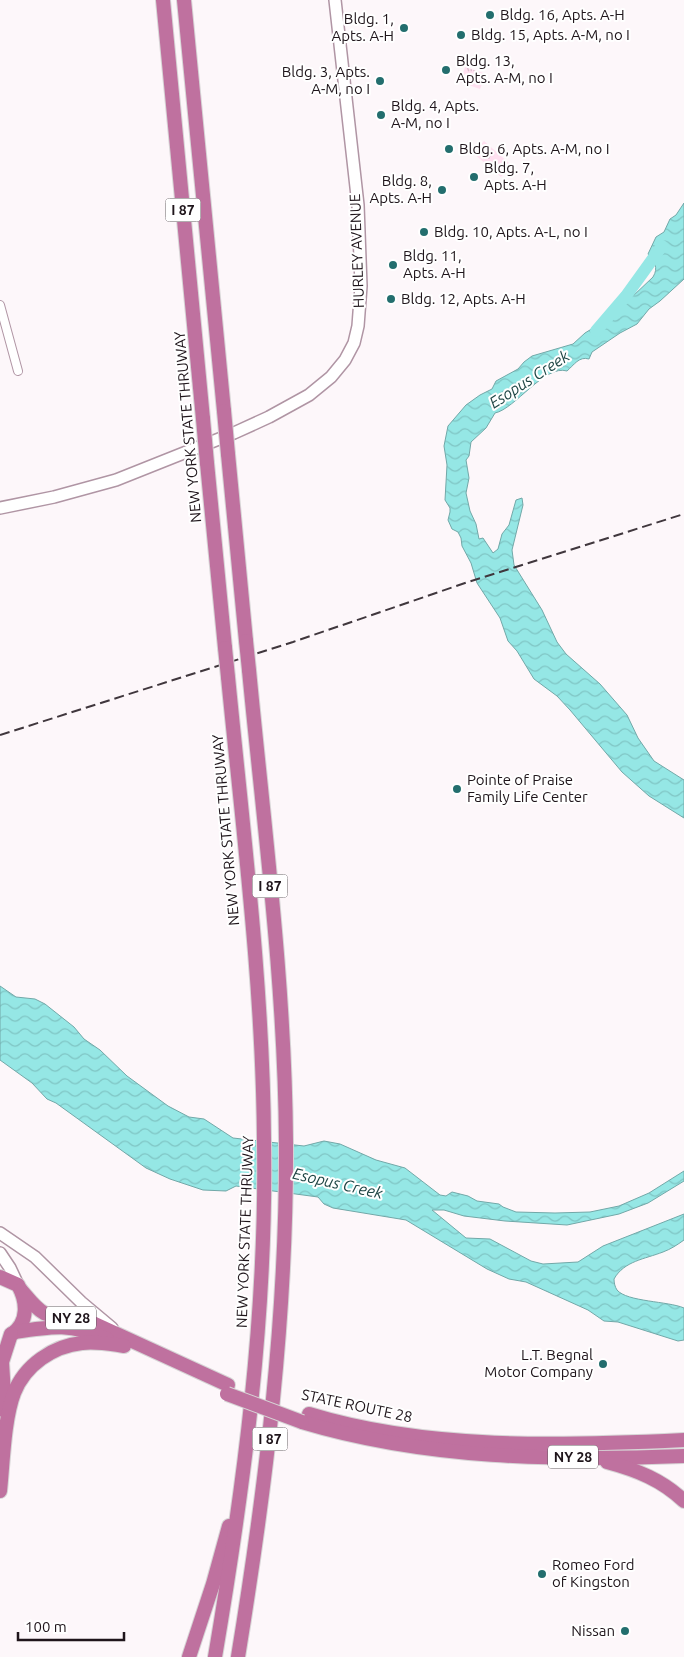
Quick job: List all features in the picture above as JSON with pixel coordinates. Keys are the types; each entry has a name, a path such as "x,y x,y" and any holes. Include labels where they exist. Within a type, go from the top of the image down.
{"highway":[{"name":"NEW YORK STATE THRUWAY","path":"163,0 257,979 264,1104 264,1219 257,1340 247,1447 237,1524 215,1657"},
{"name":"I 87","path":"184,0 279,986 285,1103 285,1219 280,1324 273,1412 238,1657"},
{"path":"0,1277 19,1288 25,1302 22,1322 9,1335 2,1362 6,1439"},
{"name":"STATE ROUTE 28","path":"19,1288 43,1312 87,1321 122,1340 228,1390 361,1438 431,1448 511,1455 585,1457 684,1456"},
{"name":"STATE ROUTE 28","path":"9,1335 51,1326 69,1327 122,1340"},
{"path":"0,1491 12,1400 18,1384 30,1368 45,1356 62,1347 82,1343 104,1343 122,1340"},
{"name":"STATE ROUTE 28","path":"303,1417 431,1438 511,1443 609,1443 684,1440"},
{"path":"609,1443 684,1431"},
{"path":"190,1657 220,1560 247,1447"},
{"path":"585,1457 626,1467 649,1476 666,1485 684,1501"}],"street":[{"name":"HURLEY AVENUE","path":"0,508 63,495 116,480 269,418 309,395 331,377 345,360 354,343 358,326 361,282 358,206 335,0"},
{"path":"0,305 18,371"},
{"path":"0,1233 35,1256 122,1340"},
{"path":"0,1253 10,1268 19,1288"}],"green space":[{"path":"465,67 486,74 480,89 460,82"},
{"path":"484,141 511,165 501,177 473,153"},
{"path":"498,155 510,165 501,175 489,165"}],"water":[{"path":"684,203 684,279 649,309 637,324 592,352 589,359 579,360 567,371 549,374 512,404 495,413 486,428 471,442 469,456 466,460 469,478 466,493 479,539 483,538 493,553 498,549 502,534 509,525 516,500 522,498 523,505 512,550 514,565 542,610 557,642 566,654 600,684 627,715 638,738 654,761 684,780 684,818 649,796 622,772 557,696 534,679 517,651 508,641 500,618 477,583 471,563 462,546 461,538 458,532 452,529 448,520 450,508 445,500 447,465 444,446 448,426 466,405 492,389 496,381 518,369 532,356 573,344 585,333 611,317 653,277 656,267 648,254 656,237 664,232 670,219 676,215"},
{"path":"0,986 16,997 35,999 45,1004 74,1027 84,1039 100,1050 127,1076 168,1106 189,1117 204,1119 233,1138 304,1146 324,1141 340,1144 376,1160 405,1168 440,1195 446,1196 452,1192 468,1196 477,1201 499,1204 516,1212 590,1212 619,1206 649,1193 684,1171 684,1181 648,1203 619,1214 567,1225 505,1221 464,1216 444,1210 432,1210 466,1238 490,1239 531,1261 543,1264 578,1262 603,1246 684,1214 684,1240 666,1251 629,1264 614,1279 616,1289 629,1297 684,1308 684,1340 678,1341 618,1322 604,1321 588,1310 526,1282 509,1279 487,1269 406,1220 333,1208 324,1204 318,1197 236,1186 226,1191 203,1190 170,1179 146,1168 56,1103 47,1099 32,1083 0,1060"}],"waterway":[{"name":"Esopus Creek","path":"596,331 626,296 662,246"}],"railway":[{"path":"0,735 293,642 468,582 684,514"}],"place":[{"name":"Bldg. 16, Apts. A-H","path":"490,15"},
{"name":"Bldg. 1, Apts. A-H","path":"404,28"},
{"name":"Bldg. 15, Apts. A-M, no I","path":"461,35"},
{"name":"Bldg. 13, Apts. A-M, no I","path":"446,70"},
{"name":"Bldg. 3, Apts. A-M, no I","path":"380,81"},
{"name":"Bldg. 4, Apts. A-M, no I","path":"381,115"},
{"name":"Bldg. 6, Apts. A-M, no I","path":"449,149"},
{"name":"Bldg. 7, Apts. A-H","path":"474,177"},
{"name":"Bldg. 8, Apts. A-H","path":"442,190"},
{"name":"Bldg. 10, Apts. A-L, no I","path":"424,232"},
{"name":"Bldg. 11, Apts. A-H","path":"393,265"},
{"name":"Bldg. 12, Apts. A-H","path":"391,299"},
{"name":"Pointe of Praise Family Life Center","path":"457,789"},
{"name":"L.T. Begnal Motor Company","path":"603,1364"},
{"name":"Romeo Ford of Kingston","path":"542,1574"},
{"name":"Nissan","path":"625,1631"}]}
